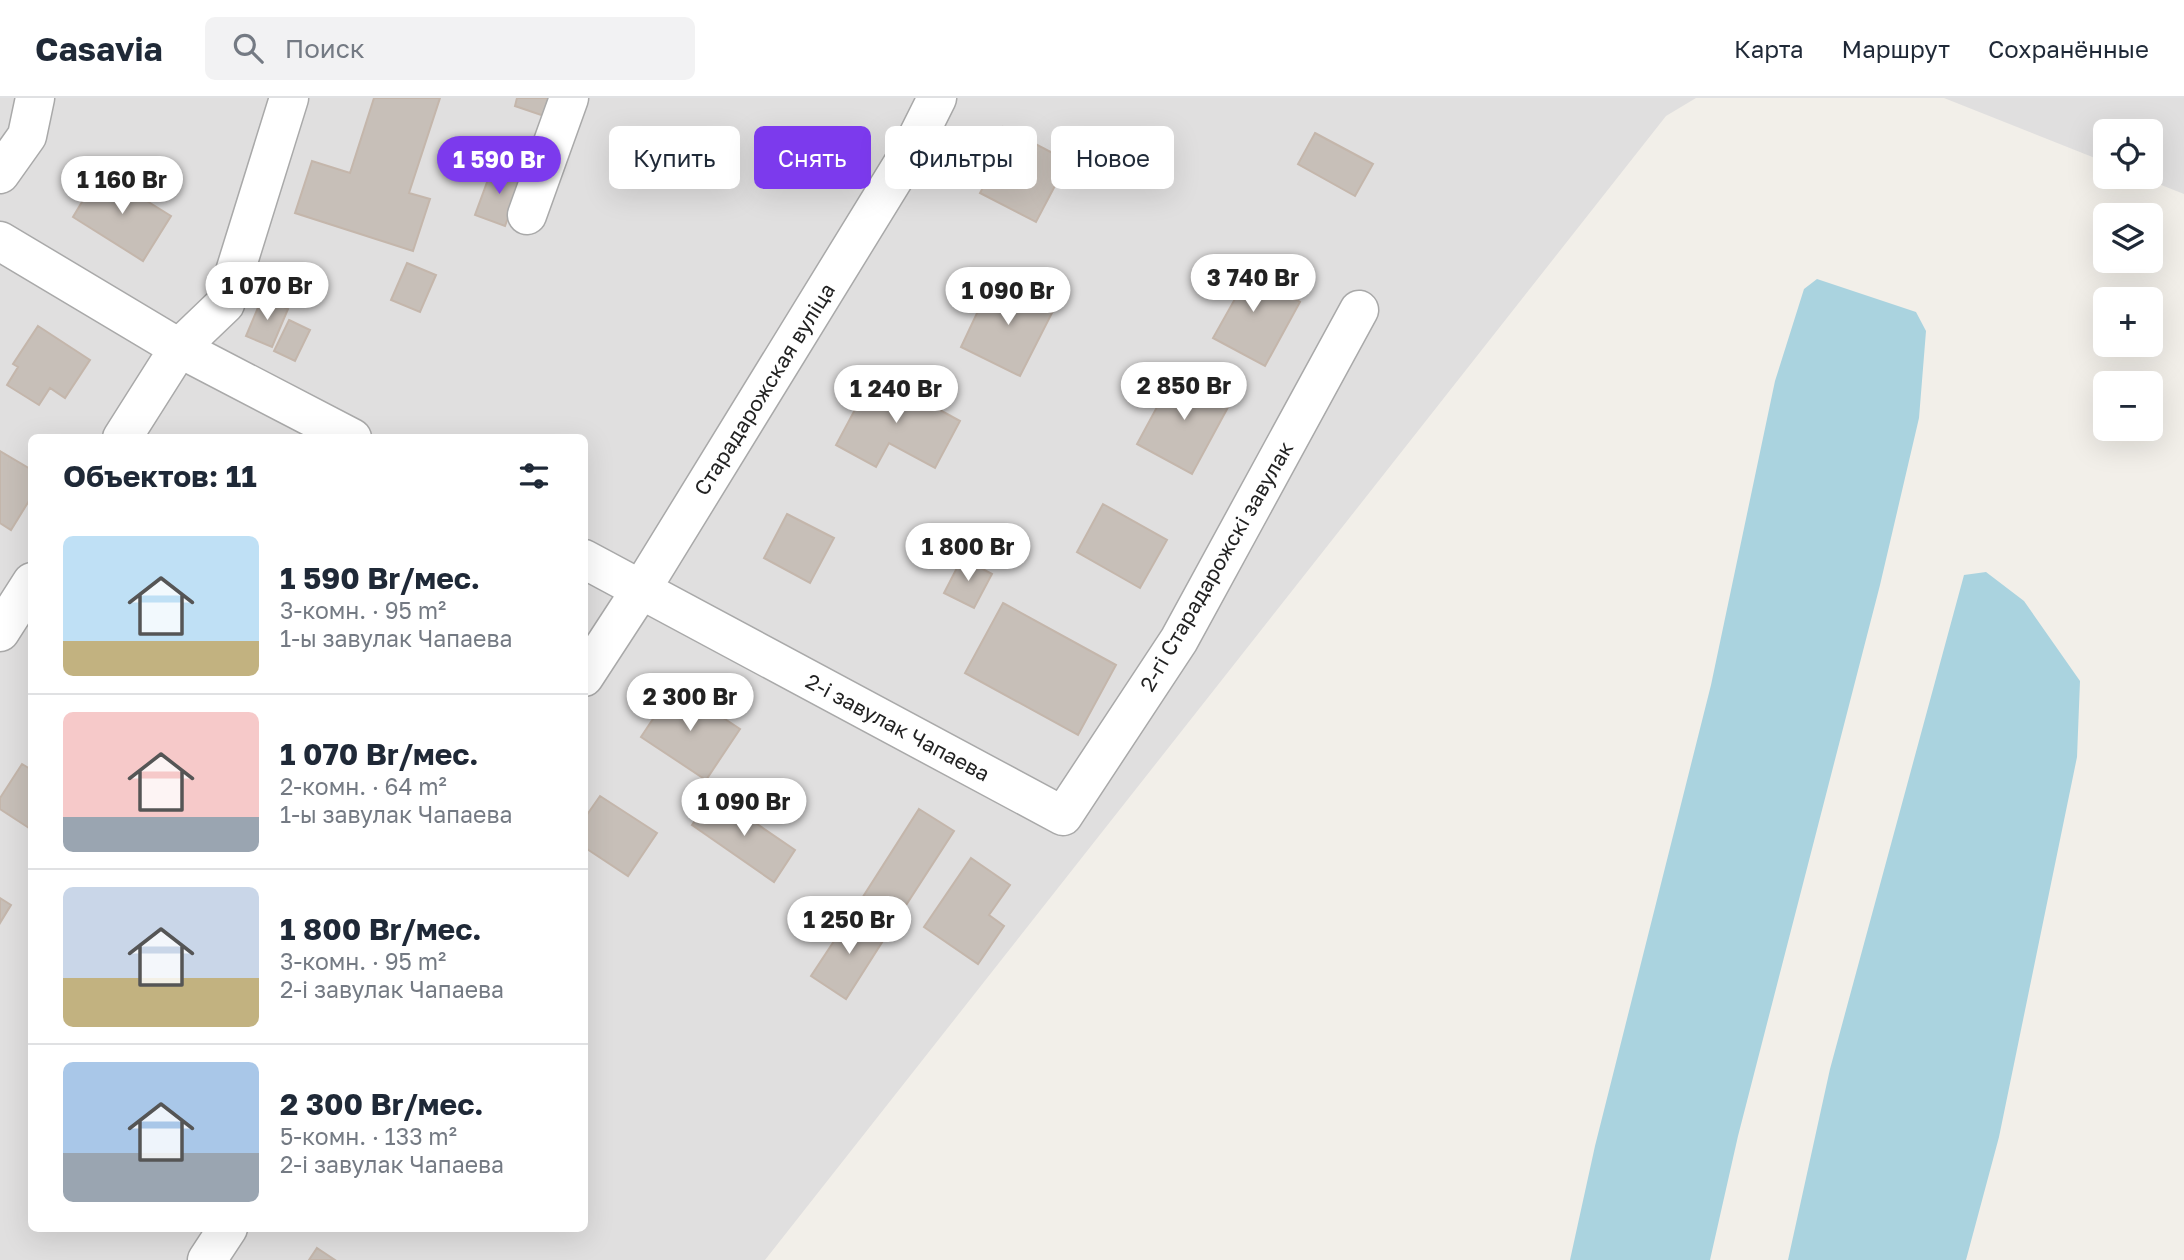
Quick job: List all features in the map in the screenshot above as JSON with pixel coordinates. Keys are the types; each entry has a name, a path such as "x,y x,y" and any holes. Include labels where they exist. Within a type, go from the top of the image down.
{"street":[{"path":"0,174 27,135 35,98"},
{"path":"125,434 179,348 225,304 289,98"},
{"path":"527,215 569,98"},
{"name":"Старадарожская вуліца","path":"588,671 642,589 910,152 937,98"},
{"path":"0,241 179,348 344,434"},
{"name":"2-гі Старадарожскі завулак","path":"1063,816 1179,640 1359,310"},
{"name":"2-і завулак Чапаева","path":"588,561 1063,816"},
{"path":"0,632 28,588"},
{"path":"207,1260 225,1232"}],"shaded area":[{"path":"0,98 1696,98 1666,116 765,1260 0,1260"},
{"path":"1944,98 2184,98 2184,194 2163,186 2163,119 2093,119 2093,157"}],"water":[{"path":"1817,279 1916,312 1926,331 1919,418 1880,585 1738,1136 1710,1260 1570,1260 1595,1146 1711,685 1775,381 1804,289"},
{"path":"1986,572 2024,601 2080,681 2077,757 1999,1137 1966,1260 1788,1260 1830,1069 1964,575"}],"building":[{"path":"374,98 440,98 409,193 430,199 413,251 295,213 312,161 350,173"},
{"path":"517,98 556,98 550,118 515,106"},
{"path":"1315,133 1373,164 1355,196 1298,164"},
{"path":"1037,145 1051,152 1051,189 1053,189 1036,222 980,193 982,189 1037,189"},
{"path":"493,166 523,177 505,226 475,215"},
{"path":"100,172 171,216 143,261 73,217"},
{"path":"1226,261 1300,302 1265,366 1213,338 1235,299 1212,286"},
{"path":"407,263 436,275 420,312 391,300"},
{"path":"994,277 1055,307 1020,376 961,347"},
{"path":"262,298 288,309 272,347 246,336"},
{"path":"289,320 310,330 295,361 274,351"},
{"path":"38,326 90,360 65,398 50,388 39,405 7,385 18,367 13,364"},
{"path":"1177,370 1232,400 1192,474 1137,444"},
{"path":"874,374 960,421 935,468 889,443 876,467 836,445"},
{"path":"0,451 28,468 28,502 11,530 0,523"},
{"path":"1103,504 1167,540 1140,588 1077,552"},
{"path":"787,514 834,538 810,583 764,558"},
{"path":"962,558 992,574 974,608 944,593"},
{"path":"1003,603 1116,665 1078,735 965,673"},
{"path":"675,686 740,729 706,780 641,737"},
{"path":"22,764 28,768 28,827 0,809 0,798"},
{"path":"713,794 795,850 774,882 692,825"},
{"path":"600,796 657,833 628,876 588,850 588,813"},
{"path":"919,809 954,831 886,936 852,914"},
{"path":"971,858 1010,885 989,915 1004,926 978,964 924,927"},
{"path":"0,898 11,905 0,923"},
{"path":"852,914 886,936 846,999 811,976"},
{"path":"317,1248 335,1260 309,1260"}]}
